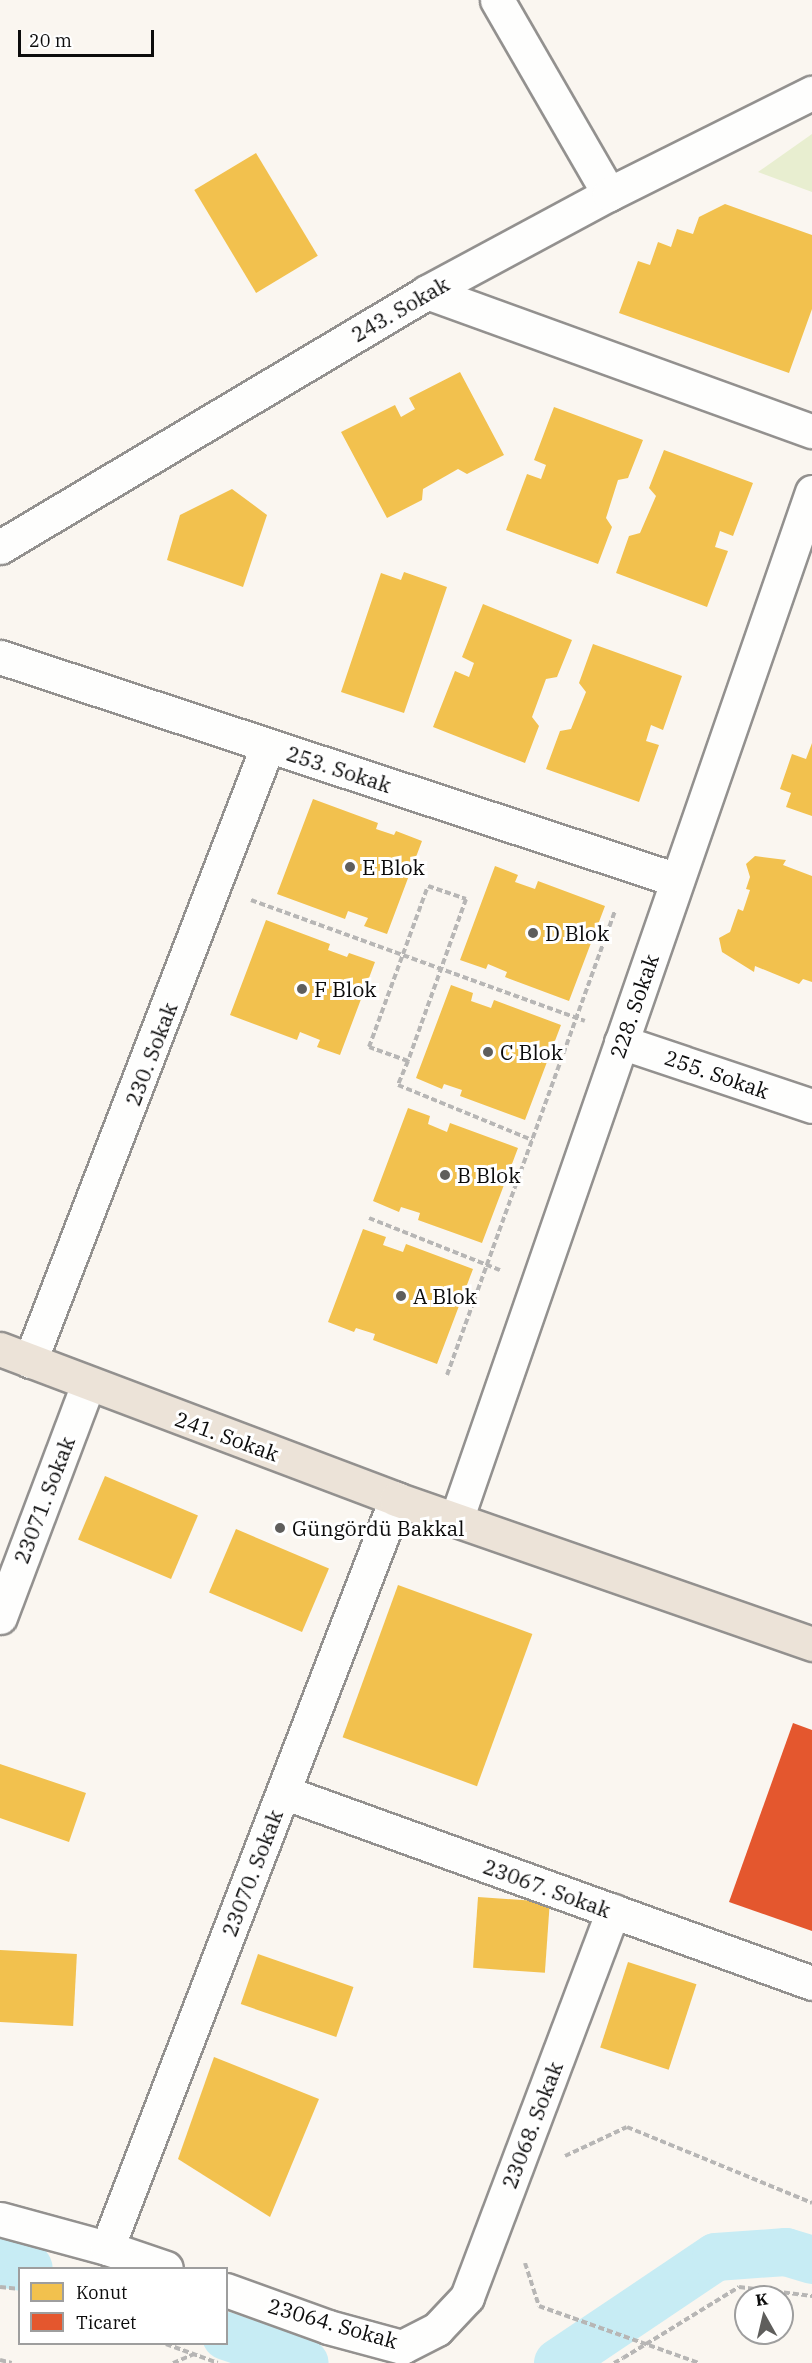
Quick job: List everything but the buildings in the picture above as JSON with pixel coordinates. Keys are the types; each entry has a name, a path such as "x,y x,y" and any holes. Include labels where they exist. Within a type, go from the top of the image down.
{"main road":[{"name":"241. Sokak","path":"0,1349 396,1499 812,1644"}],"street":[{"path":"497,0 609,194"},
{"name":"243. Sokak","path":"0,547 428,292 609,194 812,93"},
{"path":"428,292 812,431"},
{"name":"228. Sokak","path":"456,1520 812,492"},
{"name":"253. Sokak","path":"0,657 677,880"},
{"name":"230. Sokak","path":"30,1361 268,745"},
{"name":"255. Sokak","path":"621,1042 812,1106"},
{"name":"23071. Sokak","path":"0,1617 88,1384"},
{"name":"23070. Sokak","path":"107,2248 396,1499"},
{"name":"23067. Sokak","path":"283,1792 812,1983"},
{"name":"23068. Sokak","path":"437,2329 467,2297 613,1911"},
{"path":"0,2218 107,2248 163,2267"},
{"name":"23064. Sokak","path":"228,2291 328,2327 402,2347 437,2329"}],"path":[{"path":"408,1061 369,1047 428,886 466,899 408,1061 398,1085 532,1140"},
{"path":"239,896 575,1018"},
{"path":"447,1375 615,910"},
{"path":"369,1218 505,1272"},
{"path":"559,2165 565,2156 627,2127 812,2203"},
{"path":"521,2251 539,2306 699,2363"},
{"path":"0,2286 18,2289"},
{"path":"614,2363 739,2287 812,2296"},
{"path":"171,2345 218,2363"},
{"path":"172,2363 194,2354"},
{"path":"0,2360 12,2363"}],"green space":[{"path":"812,134 812,192 758,172"}],"waterway":[{"path":"558,2363 716,2257 786,2252 812,2260"},
{"path":"0,2263 23,2267"},
{"path":"228,2337 305,2363"}],"place":[{"name":"E Blok","path":"350,867"},
{"name":"D Blok","path":"533,933"},
{"name":"F Blok","path":"302,989"},
{"name":"C Blok","path":"488,1052"},
{"name":"B Blok","path":"445,1175"},
{"name":"A Blok","path":"401,1296"},
{"name":"Güngördü Bakkal","path":"280,1528"}]}
